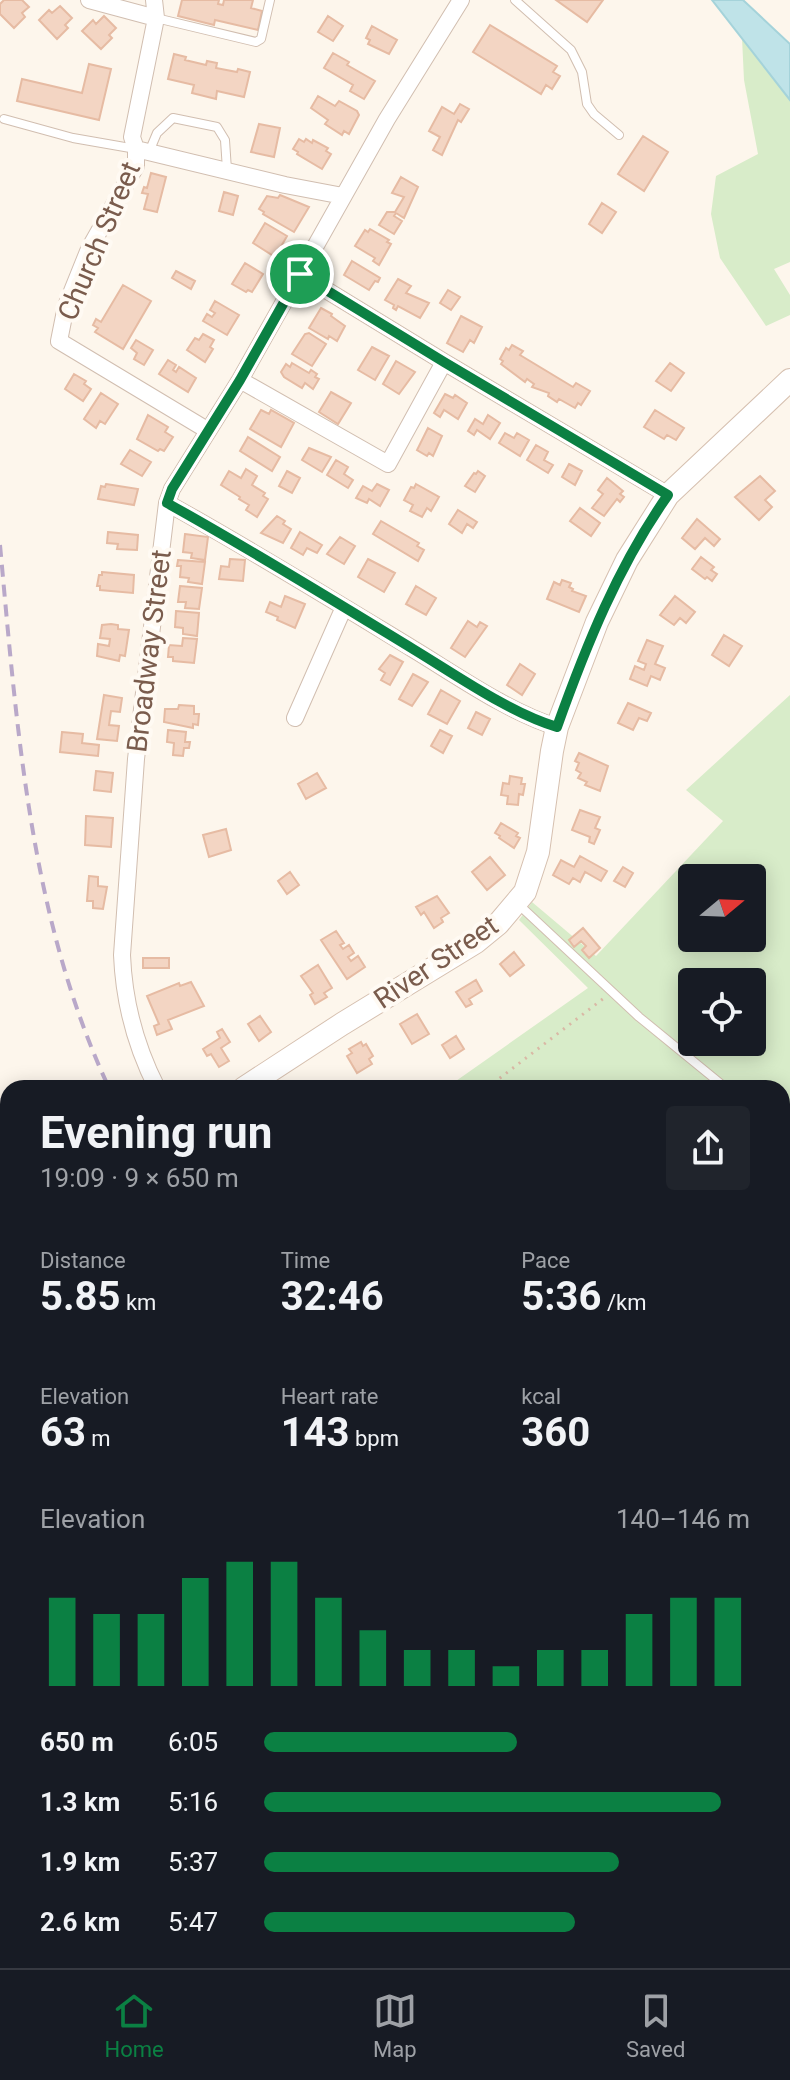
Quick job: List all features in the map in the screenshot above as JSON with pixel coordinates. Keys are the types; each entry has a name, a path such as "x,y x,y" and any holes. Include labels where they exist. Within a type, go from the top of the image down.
{"main road":[{"name":"River Street","path":"256,1080 476,942 498,924 525,892 538,852 557,727 616,582 668,495 790,380"}],"street":[{"path":"89,0 156,18"},
{"name":"Church Street","path":"154,0 156,18 132,137 143,150 89,249 66,306 59,341 207,430"},
{"name":"Broadway Street","path":"154,1080 131,1026 122,955 136,759 167,503 172,489 240,380 343,196 461,0"},
{"path":"143,150 343,196"},
{"path":"300,274 668,495"},
{"path":"240,380 388,464 444,362"},
{"path":"167,503 250,549 460,677 535,719 557,727"},
{"path":"295,718 344,607"}],"lane":[{"path":"156,18 256,42 261,39 270,0"},
{"path":"515,0 571,50 582,72 587,104 619,135"},
{"path":"4,119 73,138 143,150 173,118 196,122 217,127 225,140 227,171"},
{"path":"516,903 612,992 716,1080"}],"path":[{"path":"497,1080 612,992"}],"green space":[{"path":"742,38 790,98 790,262 774,269 790,295 790,315 766,326 720,258 711,214 716,176 758,154 744,80"},
{"path":"790,695 790,1080 457,1080 588,988 519,920 532,902 596,956 678,869 678,952 766,952 766,864 683,864 723,821 686,790"}],"water":[{"path":"712,0 743,0 790,44 790,100"}],"building":[{"path":"4,0 22,0 29,7 22,13 25,17 14,28 0,14 0,4"},
{"path":"182,0 219,0 218,4 223,5 224,0 253,0 251,8 262,11 258,30 215,20 214,25 178,16"},
{"path":"556,0 603,0 587,22"},
{"path":"60,6 72,18 65,25 68,28 57,39 39,20 49,10 52,13"},
{"path":"104,16 116,28 109,35 112,38 101,49 82,31 93,20 96,24"},
{"path":"328,16 343,26 333,41 318,32"},
{"path":"490,25 557,66 553,72 560,76 552,89 546,85 541,94 473,52"},
{"path":"372,26 397,40 389,54 368,44 370,40 366,38"},
{"path":"333,53 375,81 364,99 350,91 353,85 324,68"},
{"path":"174,54 206,65 207,61 217,63 216,68 250,72 244,97 217,91 216,99 192,93 194,85 168,79"},
{"path":"89,64 111,69 99,120 17,101 22,79 82,93"},
{"path":"318,96 335,106 339,101 357,111 359,115 349,134 344,131 342,135 325,124 328,120 311,108"},
{"path":"460,104 469,109 461,122 458,120 442,155 433,150 440,137 429,131 442,107 454,114"},
{"path":"259,124 280,128 274,157 251,152"},
{"path":"643,136 668,152 644,191 618,174"},
{"path":"299,139 312,143 313,140 328,148 326,151 331,154 322,169 293,149"},
{"path":"151,173 166,177 157,212 144,209 148,194 142,193 144,187 147,188"},
{"path":"401,177 418,187 404,218 396,213 394,216 402,221 394,234 379,225 387,212 395,212 404,197 392,193"},
{"path":"224,192 238,196 233,215 219,211"},
{"path":"280,195 309,207 294,232 259,209 267,196 278,198"},
{"path":"602,203 616,212 602,233 589,224"},
{"path":"265,223 287,236 275,257 253,243"},
{"path":"370,229 391,244 379,265 373,261 375,258 355,246 365,230 368,232"},
{"path":"352,261 380,278 369,290 344,275"},
{"path":"245,263 263,274 252,292 232,284"},
{"path":"176,271 195,281 191,289 172,278"},
{"path":"398,279 411,286 406,293 429,303 420,318 398,306 396,310 385,300"},
{"path":"123,285 151,301 123,349 95,332 98,328 93,325 96,319 101,322"},
{"path":"448,290 460,297 451,310 440,303"},
{"path":"215,301 239,315 227,335 203,321 207,314 212,317 215,313 210,310"},
{"path":"321,308 345,326 337,341 309,328"},
{"path":"461,316 482,327 474,343 470,340 463,352 447,343"},
{"path":"309,333 326,344 312,366 292,354 305,334"},
{"path":"203,334 214,340 210,347 213,349 205,362 187,350 195,338 199,340"},
{"path":"136,340 153,350 144,365 134,359 137,353 131,348"},
{"path":"512,345 523,351 520,355 573,387 576,383 590,391 581,405 578,403 575,408 559,399 557,402 548,396 549,393 532,387 534,384 527,379 525,382 501,364 503,361 500,359 506,348 509,350"},
{"path":"372,347 389,356 375,380 358,370"},
{"path":"168,360 176,365 173,370 176,372 179,367 196,378 188,392 159,374"},
{"path":"396,361 415,372 399,394 383,384"},
{"path":"292,363 317,374 315,377 319,379 313,389 305,383 302,388 284,377 281,372 286,364 290,367"},
{"path":"670,363 684,373 671,391 656,381"},
{"path":"74,374 86,381 84,384 91,389 83,401 65,389"},
{"path":"331,392 351,403 338,424 319,412"},
{"path":"101,393 118,404 105,424 100,421 96,428 84,419"},
{"path":"445,394 453,398 455,395 467,403 458,419 444,410 440,417 434,413"},
{"path":"261,410 269,414 271,410 294,423 281,447 250,429"},
{"path":"655,410 684,428 676,440 667,435 664,439 644,427"},
{"path":"148,415 168,427 165,432 173,437 164,451 158,451 137,439"},
{"path":"488,415 500,423 490,439 477,430 474,435 468,431 475,419 483,424"},
{"path":"428,428 442,436 433,456 417,450"},
{"path":"505,433 514,438 517,433 529,440 520,456 499,443"},
{"path":"248,437 280,457 272,471 240,451"},
{"path":"536,445 548,452 544,460 553,465 548,473 527,460"},
{"path":"309,448 331,457 322,472 302,460"},
{"path":"130,450 151,462 142,476 121,464"},
{"path":"336,460 348,467 344,474 353,480 348,488 327,475"},
{"path":"569,464 582,471 575,485 562,477"},
{"path":"246,469 257,476 252,485 265,493 263,496 268,499 257,517 246,510 249,505 240,497 221,485 229,471 241,478"},
{"path":"287,471 300,478 292,493 279,486"},
{"path":"478,471 485,476 475,492 465,486"},
{"path":"760,476 775,491 765,500 772,507 759,520 735,497"},
{"path":"607,478 623,491 620,494 624,497 620,502 617,499 604,516 592,508 603,494 598,490"},
{"path":"106,484 138,489 134,505 98,499 101,486 105,487"},
{"path":"377,484 389,490 380,506 369,499 367,503 356,498 363,486 372,491"},
{"path":"416,484 439,497 431,511 427,508 422,517 410,511 413,505 404,500"},
{"path":"580,508 600,523 591,536 570,521"},
{"path":"458,510 477,522 473,528 467,524 462,533 449,524"},
{"path":"277,516 291,529 283,543 261,533"},
{"path":"697,519 720,539 714,546 705,538 695,549 682,538"},
{"path":"381,521 419,543 417,546 424,550 418,561 373,534"},
{"path":"108,532 138,535 137,550 117,549 118,544 107,543"},
{"path":"300,532 322,545 317,553 307,548 303,555 291,548"},
{"path":"185,534 208,537 205,560 191,558 192,553 183,552"},
{"path":"340,537 355,546 344,564 327,554"},
{"path":"701,557 714,567 711,570 717,574 712,581 692,569"},
{"path":"230,559 245,560 243,581 219,579 221,566 229,567"},
{"path":"368,559 395,573 384,592 358,577"},
{"path":"178,560 205,562 202,584 180,577"},
{"path":"102,572 134,575 133,593 100,590 97,586"},
{"path":"562,580 571,583 569,587 572,591 586,596 579,612 547,599 554,582 560,585"},
{"path":"180,586 202,588 199,609 185,608 186,602 178,602"},
{"path":"416,586 436,598 426,615 406,604"},
{"path":"285,596 305,604 295,628 266,612 270,602 281,607"},
{"path":"675,596 695,612 686,623 680,618 674,625 660,615"},
{"path":"176,611 199,613 197,636 183,634 183,628 175,627"},
{"path":"468,621 477,627 480,622 487,626 465,657 451,648"},
{"path":"102,625 118,625 118,629 129,630 125,656 120,655 119,661 97,656 98,644 109,646 110,639 100,638"},
{"path":"724,635 742,646 729,666 712,655"},
{"path":"183,638 197,639 194,663 173,661 173,657 168,657 169,645 182,646"},
{"path":"647,640 663,646 655,664 665,668 660,680 651,676 647,686 630,679 635,666 644,670 646,664 638,661"},
{"path":"390,655 403,662 390,685 381,680 385,673 379,669"},
{"path":"520,664 535,674 522,695 507,685"},
{"path":"413,674 428,682 412,706 399,699"},
{"path":"441,690 460,701 447,724 428,714"},
{"path":"104,695 122,698 120,712 111,711 109,725 119,726 117,741 97,739"},
{"path":"628,703 651,713 647,721 639,718 633,730 618,723"},
{"path":"179,705 194,706 194,714 199,714 198,725 193,724 193,728 164,722 165,709 178,709"},
{"path":"476,712 490,719 482,735 468,728"},
{"path":"168,730 186,732 185,742 190,742 189,748 184,748 183,756 173,755 174,743 167,742"},
{"path":"440,730 452,736 443,753 431,746"},
{"path":"62,732 83,734 82,743 99,745 98,756 60,752"},
{"path":"579,753 608,766 600,791 585,785 587,782 578,778 581,773 576,770 579,763 575,761"},
{"path":"96,771 113,773 111,792 94,790"},
{"path":"317,773 326,788 306,799 298,784"},
{"path":"510,776 522,778 521,784 525,784 523,795 519,794 518,805 507,804 508,796 501,795 503,783 509,784"},
{"path":"580,810 600,817 595,828 600,830 594,844 589,842 590,837 572,830"},
{"path":"86,816 113,818 111,847 85,845"},
{"path":"501,823 518,833 516,836 520,838 514,848 495,833"},
{"path":"226,829 231,850 209,857 203,835"},
{"path":"580,856 607,871 601,881 585,872 580,882 573,878 569,884 553,875 561,860 574,867"},
{"path":"490,857 505,875 487,890 472,872"},
{"path":"623,867 633,873 625,887 614,881"},
{"path":"290,872 299,885 287,894 278,881"},
{"path":"89,876 98,877 98,886 107,887 103,909 93,908 93,901 87,901"},
{"path":"437,896 449,913 434,928 424,912 421,915 416,907"},
{"path":"583,928 600,948 589,958 582,950 586,946 581,941 574,947 569,940"},
{"path":"336,931 344,943 340,945 343,949 349,945 354,953 348,957 351,961 358,956 365,967 347,979 321,940"},
{"path":"514,952 524,965 510,976 500,964"},
{"path":"143,958 169,958 169,968 143,968"},
{"path":"318,965 332,988 324,993 327,997 315,1004 310,995 313,993 301,976"},
{"path":"476,980 482,991 469,999 472,1004 466,1007 456,992"},
{"path":"191,982 204,1006 168,1020 172,1029 157,1035 154,1026 159,1024 147,996 179,983 180,986"},
{"path":"417,1014 429,1034 412,1044 400,1024"},
{"path":"260,1016 271,1032 259,1041 248,1024"},
{"path":"222,1029 230,1042 221,1048 229,1061 219,1067 211,1054 207,1056 203,1049 220,1038 217,1032"},
{"path":"456,1036 464,1049 450,1058 442,1045"},
{"path":"361,1042 363,1046 366,1044 373,1056 369,1059 372,1064 357,1073 347,1056 352,1053 349,1049"}],"railway":[{"path":"0,545 21,753 44,890 82,1024 106,1080"}],"route":[{"path":"300,274 668,495 616,582 597,622 557,727 535,719 460,677 250,549 167,503 172,489 240,380 300,274"}]}
